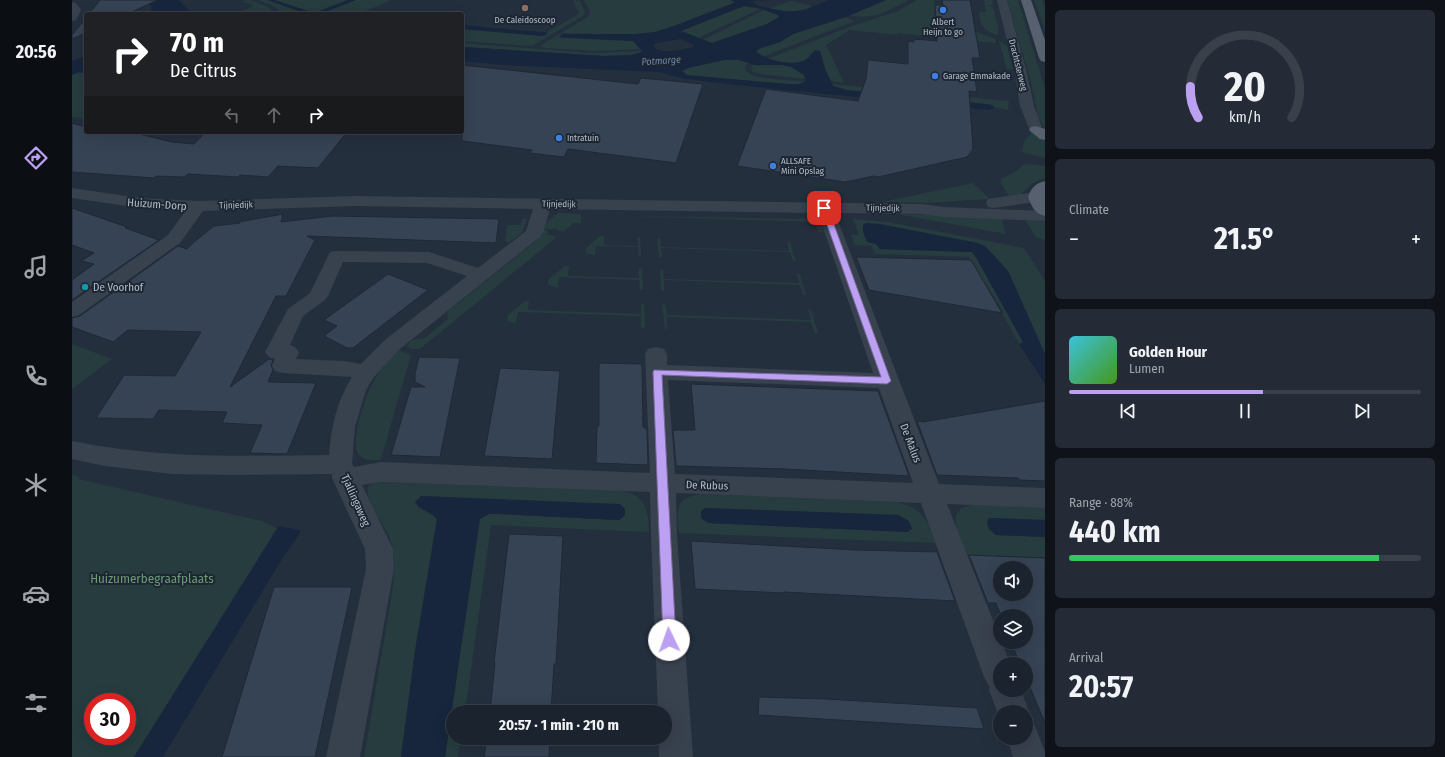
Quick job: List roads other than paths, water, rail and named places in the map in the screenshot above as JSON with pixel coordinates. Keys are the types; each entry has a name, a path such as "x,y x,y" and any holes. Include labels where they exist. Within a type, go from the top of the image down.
{"main road":[{"path":"1026,0 1045,58"}],"street":[{"name":"Drachtsterweg","path":"1002,0 1021,73 1027,106 1040,133"},
{"path":"72,4 76,10 72,18"},
{"name":"Huizum-Dorp","path":"76,196 140,204 198,206"},
{"name":"Tijnjedijk","path":"921,209 940,206 1007,202 1042,198"},
{"name":"Tijnjedijk","path":"198,206 355,201 921,209 944,212 1045,216"},
{"name":"Tjallingaweg","path":"343,757 380,569 378,549 342,471 343,427 355,390 366,372 394,344 534,233 543,204"},
{"name":"Huizum-Dorp","path":"72,311 174,239 198,206"},
{"name":"De Malus","path":"824,208 887,381 993,659"},
{"path":"366,372 344,368 283,366 288,352 276,352 295,313 318,296 336,256 429,258 482,274"},
{"path":"676,757 664,536 657,363 887,381"},
{"path":"72,450 119,459 190,466 342,471"},
{"name":"De Rubus","path":"342,471 1045,498"},
{"path":"1026,745 1030,757"}],"water":[{"path":"150,0 179,0 190,11 194,12 152,12"},
{"path":"268,0 274,0 311,12 301,12"},
{"path":"348,0 356,0 325,12 317,12"},
{"name":"Potmarge","path":"731,0 771,0 750,1 759,6 788,12 805,10 828,0 886,0 846,17 793,34 780,42 756,51 772,60 794,63 807,59 817,50 820,51 825,69 833,86 846,90 985,104 992,105 994,108 989,110 745,86 686,79 658,72 503,65 464,61 464,47 604,56 631,55 642,52 633,41 558,37 564,34 637,34 655,32 735,3","holes":["744,6 759,8 778,15 779,17 767,24 712,43 681,31","681,39 694,47 662,51 653,46 656,43","724,60 739,60 755,65 781,65 791,67 804,75 806,81 799,84 787,84 687,75 682,71 688,68"]},
{"path":"464,25 548,33 542,36 464,29"},
{"path":"84,57 84,73 79,72 72,75 72,61"},
{"path":"866,223 880,224 978,243 985,246 1008,271 1045,354 1045,384 1019,344 1023,342 972,252 880,249 876,244 867,242 863,232 863,225"},
{"path":"421,496 620,504 625,509 625,515 619,520 498,514 489,514 480,519 453,705 446,705 447,745 445,757 401,757 415,651 437,519 415,502"},
{"path":"706,508 898,515 909,521 912,529 907,532 708,523 701,518 701,511"},
{"path":"989,518 1045,520 1045,537 996,535 989,529 987,523"},
{"path":"279,526 300,530 300,533 282,559 163,757 134,757"}],"place":[{"name":"De Caleidoscoop","path":"525,8"},
{"name":"Albert Heijn to go","path":"943,10"},
{"name":"Garage Emmakade","path":"935,76"},
{"name":"Intratuin","path":"559,138"},
{"name":"ALLSAFE Mini Opslag","path":"773,166"},
{"name":"De Voorhof","path":"85,287"}],"park label":[{"name":"Huizumerbegraafplaats","path":"152,578"}]}
